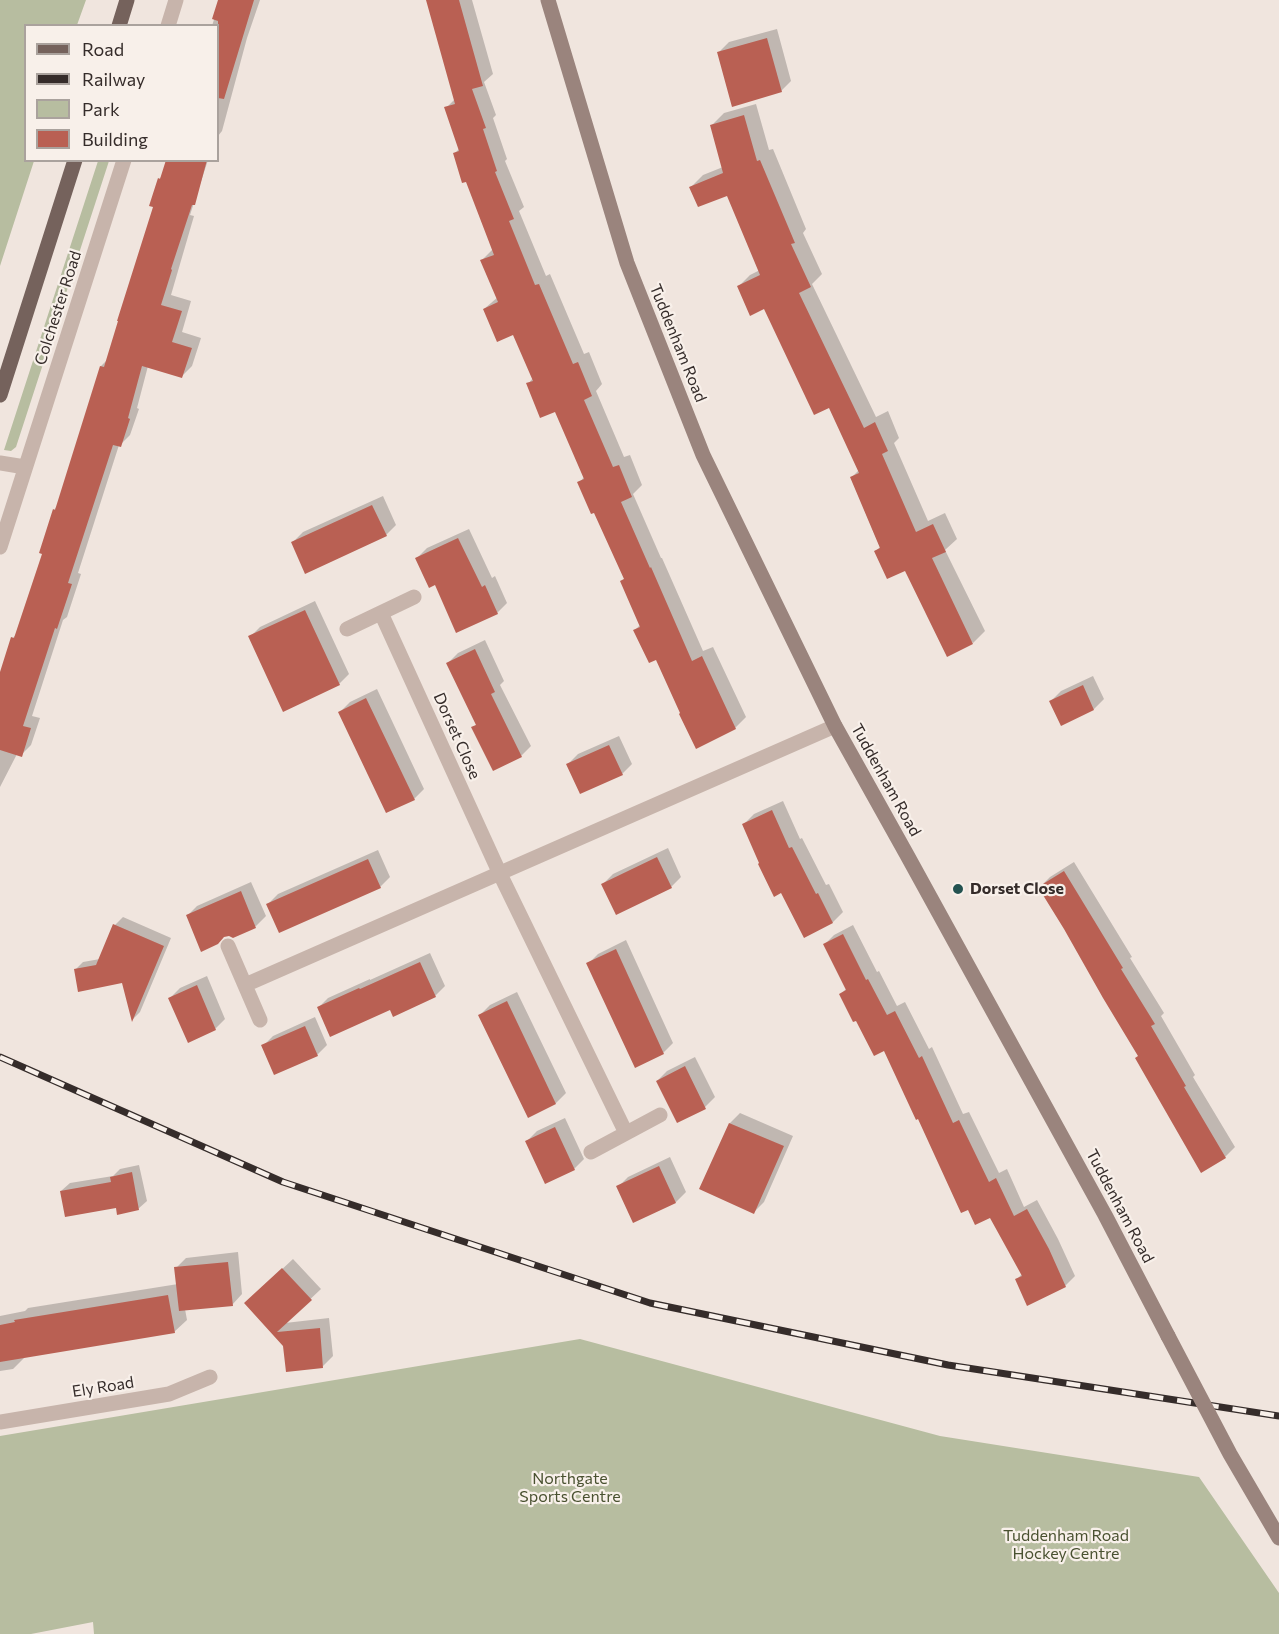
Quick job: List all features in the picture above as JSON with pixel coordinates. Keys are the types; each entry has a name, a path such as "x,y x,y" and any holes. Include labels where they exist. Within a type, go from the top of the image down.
{"main road":[{"path":"120,24 127,0"},
{"name":"Colchester Road","path":"0,395 74,162"}],"street":[{"path":"169,24 176,0"},
{"name":"Tuddenham Road","path":"548,0 627,263 703,455 835,726 1101,1208 1230,1454 1279,1538"},
{"name":"Colchester Road","path":"0,547 123,162"},
{"path":"0,463 25,467"},
{"path":"347,629 414,597"},
{"name":"Dorset Close","path":"381,613 500,874 626,1133"},
{"path":"245,985 835,726"},
{"path":"228,945 260,1020"},
{"path":"591,1152 660,1115"},
{"name":"Ely Road","path":"0,1422 168,1394 210,1377"}],"green space":[{"path":"0,0 86,0 77,24 24,24 24,162 34,162 0,266"},
{"path":"98,162 109,162 16,447 11,451 4,450"},
{"name":"Northgate Sports Centre","path":"580,1339 940,1436 1199,1477 1279,1593 1279,1634 94,1634 93,1622 31,1634 0,1634 0,1436"}],"building":[{"path":"218,0 254,0 224,99 219,98 219,24 218,21 212,19"},
{"path":"426,0 459,0 483,86 472,89 486,128 483,129 497,171 495,172 514,219 509,221 535,285 539,284 573,364 578,362 592,396 584,400 613,467 619,465 632,497 621,502 650,568 692,661 702,656 736,729 696,749 656,660 649,663 633,630 640,627 620,581 624,579 577,482 584,479 555,412 540,418 526,383 533,381 513,335 497,342 483,309 498,302 480,260 494,255 466,182 462,183 453,153 459,151 444,107 455,104"},
{"path":"767,38 782,92 732,107 717,52"},
{"path":"744,115 757,161 760,160 795,243 791,244 811,287 799,293 864,428 875,422 888,451 882,454 916,532 933,524 946,552 932,558 973,644 947,657 905,571 887,579 874,551 880,548 850,477 859,473 829,408 814,415 764,309 750,316 737,286 760,275 727,196 698,207 689,187 723,173 710,125"},
{"path":"165,162 206,162 195,205 192,205 161,305 182,311 172,342 192,348 182,378 142,366 121,447 113,445 68,583 72,584 23,726 31,728 22,757 0,750 0,672 42,554 39,553 53,509 55,510 100,366 104,367 153,207 149,206 158,178 160,179"},
{"path":"372,505 387,536 305,574 291,542"},
{"path":"458,538 482,587 485,585 498,614 456,633 435,585 429,588 415,558"},
{"path":"305,610 340,685 283,712 248,636"},
{"path":"475,649 495,692 491,694 522,757 493,771 471,727 476,725 446,663"},
{"path":"1083,685 1094,710 1061,726 1049,701"},
{"path":"366,698 415,800 386,813 338,712"},
{"path":"609,745 623,775 580,794 566,764"},
{"path":"772,810 789,848 792,847 833,923 804,938 781,893 774,897 742,824"},
{"path":"657,857 672,888 616,915 601,884"},
{"path":"368,859 381,888 279,933 266,904"},
{"path":"1064,871 1155,1024 1151,1026 1226,1158 1201,1173 1135,1058 1138,1056 1038,887"},
{"path":"241,891 256,928 233,938 224,937 218,944 201,952 186,915"},
{"path":"113,924 164,946 132,1022 122,983 78,992 74,969 96,965"},
{"path":"843,934 887,1015 895,1011 919,1058 922,1056 953,1123 959,1120 989,1182 996,1178 1014,1216 1027,1209 1066,1287 1027,1306 1015,1279 1022,1276 990,1218 975,1225 968,1210 961,1213 884,1051 874,1056 839,994 846,990 823,944"},
{"path":"616,949 664,1054 635,1068 586,963"},
{"path":"420,962 436,997 393,1017 390,1010 330,1037 317,1007"},
{"path":"197,985 216,1030 188,1043 168,998"},
{"path":"507,1001 556,1104 528,1118 478,1015"},
{"path":"305,1026 318,1056 274,1075 261,1045"},
{"path":"685,1066 706,1109 677,1123 656,1081"},
{"path":"729,1123 784,1146 754,1214 699,1189"},
{"path":"555,1127 575,1170 545,1184 525,1141"},
{"path":"659,1166 676,1203 633,1223 616,1186"},
{"path":"132,1172 139,1210 117,1215 116,1208 65,1217 60,1191 111,1182 110,1177"},
{"path":"228,1262 233,1306 179,1311 174,1267"},
{"path":"282,1268 312,1300 277,1332 320,1328 323,1368 286,1372 283,1346 244,1303"},
{"path":"168,1295 175,1333 0,1362 0,1325 15,1322 14,1320"}],"railway":[{"path":"0,1057 283,1182 650,1303 948,1365 1279,1416"}],"place":[{"name":"Dorset Close","path":"958,889"}],"park label":[{"name":"Tuddenham Road Hockey Centre","path":"1066,1545"}]}
